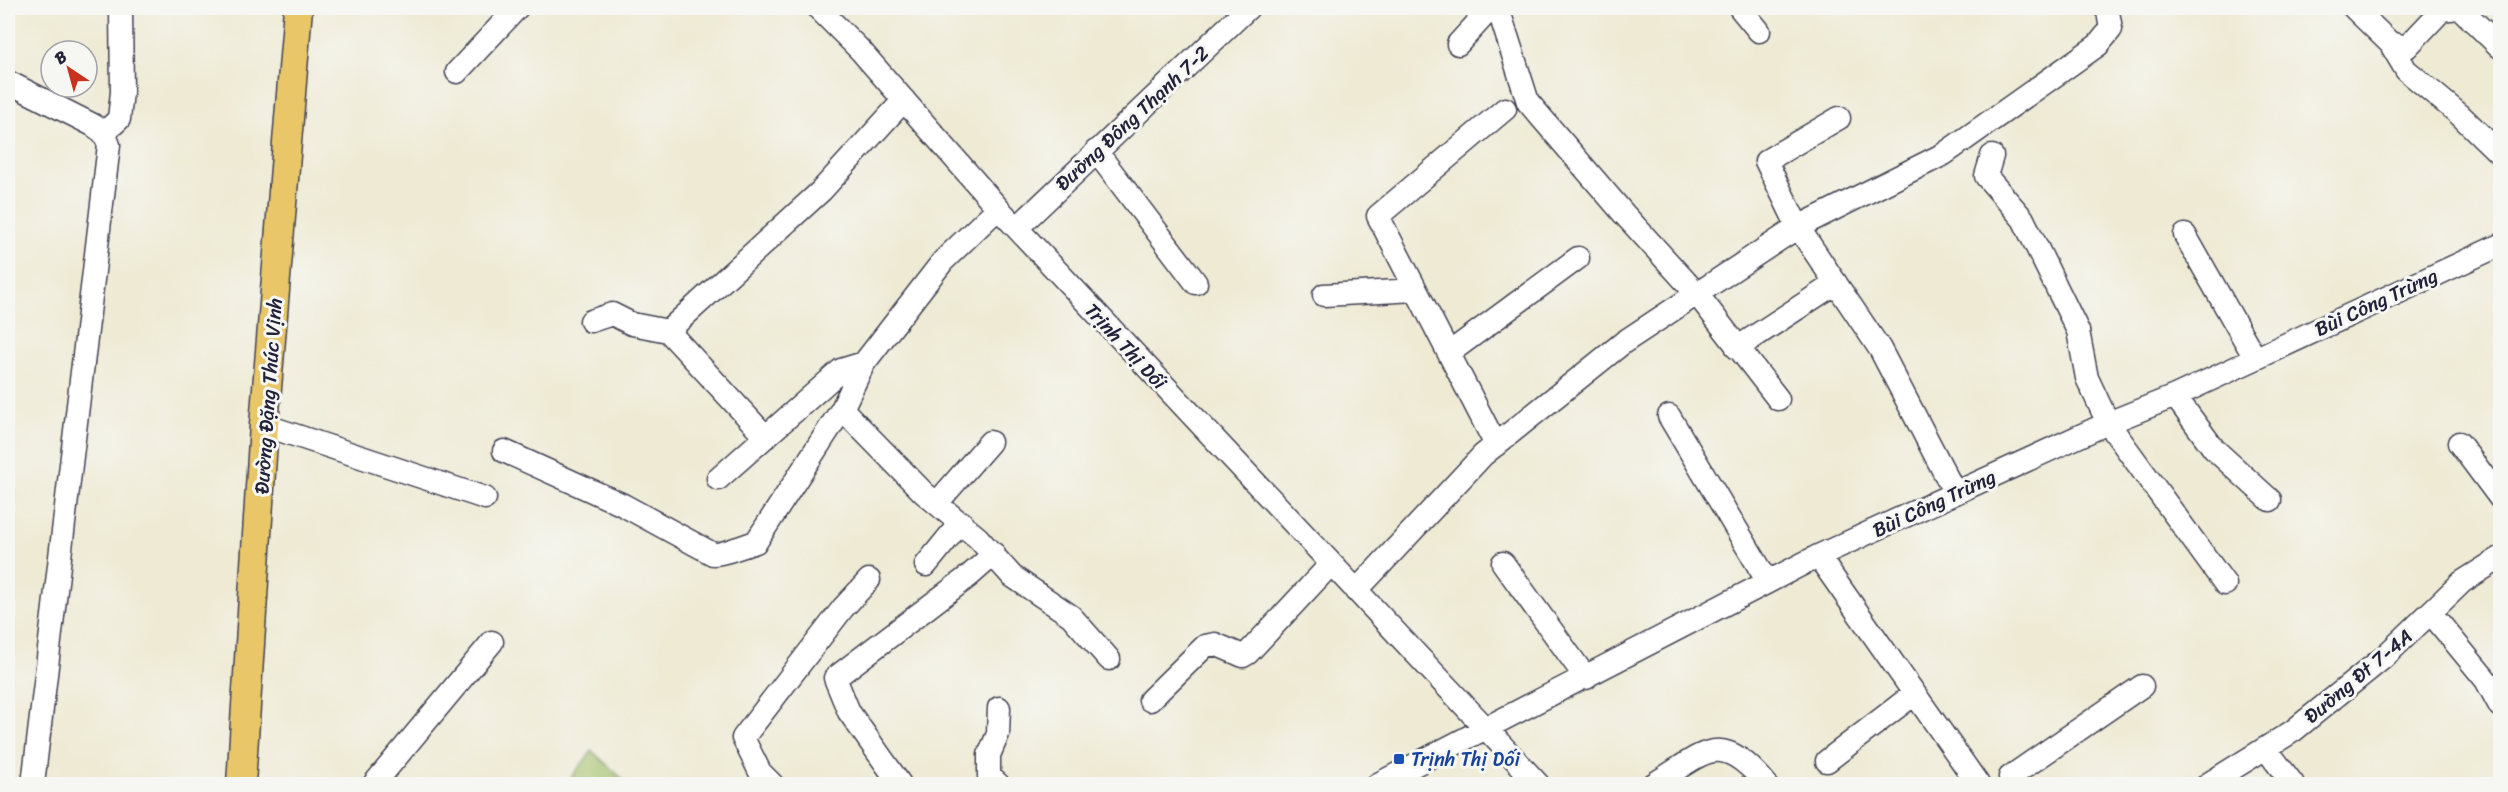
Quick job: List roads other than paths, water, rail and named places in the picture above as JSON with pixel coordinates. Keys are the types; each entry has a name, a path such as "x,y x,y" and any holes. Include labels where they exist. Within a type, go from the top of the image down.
{"main road":[{"name":"Đường Đặng Thúc Vịnh","path":"226,784 265,253 279,8"},
{"name":"Đường Đặng Thúc Vịnh","path":"242,784 264,425 298,8"}],"street":[{"path":"457,72 517,8"},
{"name":"Trịnh Thị Dối","path":"818,8 861,51 998,208 1330,565 1538,784"},
{"name":"Đường Đông Thạnh 7-2","path":"1017,228 1248,8"},
{"path":"1458,44 1491,8"},
{"path":"1498,8 1528,102 1697,294 1778,399"},
{"path":"1740,8 1759,31"},
{"path":"1356,591 1483,455 1624,342 1798,227 1944,154 2098,45 2111,29 2105,8"},
{"path":"2354,8 2390,43 2406,69 2460,115 2500,154"},
{"path":"2390,43 2407,47 2442,10 2459,8 2500,47"},
{"path":"104,133 119,119 122,92 121,11"},
{"path":"8,82 104,133 109,145 33,784"},
{"path":"668,331 821,190 904,100"},
{"path":"1496,445 1378,216 1505,109"},
{"path":"1839,118 1767,161 1798,227 1880,349 1955,493"},
{"path":"1096,152 1196,283"},
{"path":"1992,156 1986,176 2023,219 2078,331 2087,378 2108,423 2224,584"},
{"path":"504,451 623,505 713,554 721,555 734,547 756,542 842,409 864,363 943,261 998,208"},
{"path":"2185,235 2255,358"},
{"name":"Bùi Công Trừng","path":"1378,784 1487,730 1818,556 2108,423 2175,396 2500,245"},
{"path":"1449,353 1578,258"},
{"path":"1737,348 1836,283"},
{"path":"1324,295 1416,290"},
{"path":"591,321 612,314 632,324 668,331 766,436"},
{"path":"718,479 841,370 864,363"},
{"path":"2175,396 2214,449 2270,500"},
{"path":"842,409 937,503 961,522 1012,576 1071,616 1108,659"},
{"path":"1669,416 1768,582"},
{"path":"264,425 485,498"},
{"path":"937,503 990,441"},
{"path":"2459,442 2500,498"},
{"path":"926,565 961,522"},
{"path":"900,784 849,712 835,678 969,576 993,554"},
{"path":"1818,556 1978,784"},
{"name":"Đường Đt 7-4A","path":"2208,784 2293,731 2383,658 2462,582 2500,558"},
{"path":"1503,563 1586,678"},
{"path":"1150,700 1205,646 1215,644 1243,656 1248,653 1330,565"},
{"path":"772,784 760,772 743,738 843,608 869,580"},
{"path":"2431,613 2486,680 2500,706"},
{"path":"374,784 492,642"},
{"path":"2008,782 2142,687"},
{"path":"1827,761 1914,694"},
{"path":"998,784 989,776 989,755 998,734 999,708"},
{"path":"2266,749 2293,784"},
{"path":"1654,784 1706,752 1721,750 1746,761 1766,784"}],"place":[{"name":"Trịnh Thị Dối","path":"1399,759"}]}
